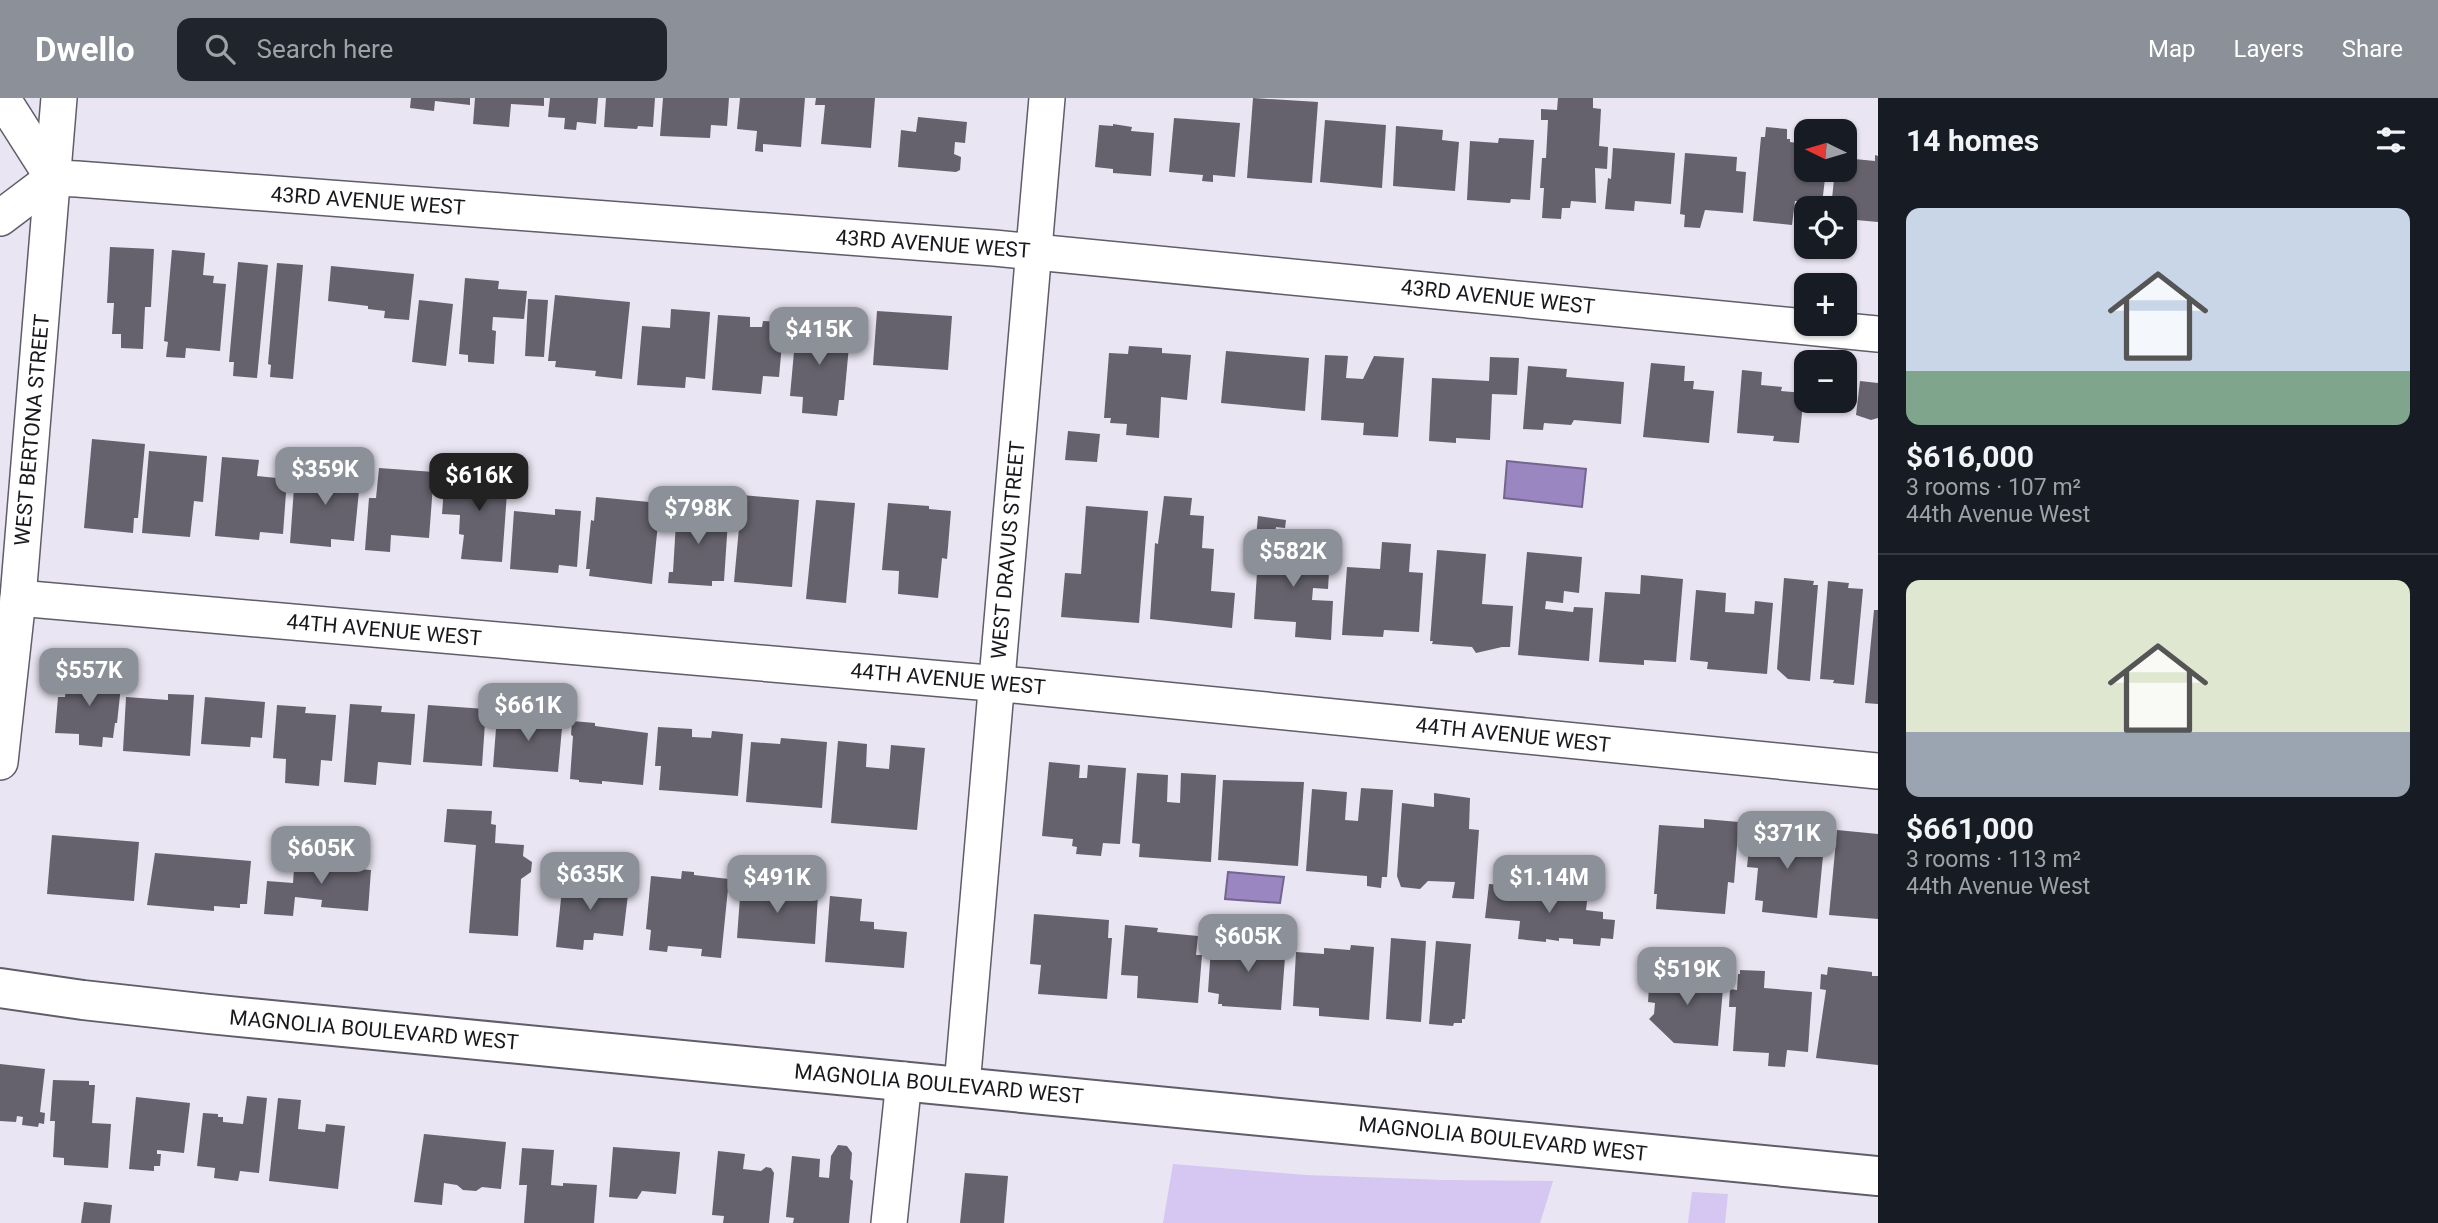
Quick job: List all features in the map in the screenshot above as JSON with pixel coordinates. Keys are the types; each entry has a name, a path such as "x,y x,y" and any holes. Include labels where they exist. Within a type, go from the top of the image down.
{"street":[{"path":"0,218 53,178 2,98"},
{"name":"WEST BERTONA STREET","path":"0,762 18,598 59,98"},
{"name":"WEST DRAVUS STREET","path":"962,1086 1046,98"},
{"name":"43RD AVENUE WEST","path":"53,178 1034,252 1878,334"},
{"name":"44TH AVENUE WEST","path":"18,598 997,683 1878,771"},
{"name":"MAGNOLIA BOULEVARD WEST","path":"0,988 209,1014 1878,1176"},
{"path":"888,1223 904,1080"}],"shaded area":[{"path":"1507,461 1586,469 1582,507 1504,498"},
{"path":"1228,872 1284,877 1280,903 1225,899"},
{"path":"1173,1164 1306,1175 1553,1181 1540,1223 1163,1223"},
{"path":"1692,1192 1728,1194 1725,1223 1688,1223"}],"building":[{"path":"411,98 470,98 470,105 435,101 434,111 410,108"},
{"path":"475,98 544,98 544,106 511,104 509,127 473,124"},
{"path":"550,98 598,98 596,124 577,122 576,130 564,129 565,118 548,117"},
{"path":"606,98 655,98 653,127 604,127"},
{"path":"663,98 729,98 727,126 711,125 710,138 660,136"},
{"path":"740,98 805,98 801,147 763,144 763,152 755,151 757,131 737,129"},
{"path":"816,98 875,98 871,148 821,144 825,105 815,105"},
{"path":"1253,98 1318,102 1312,183 1247,178"},
{"path":"1558,98 1593,98 1593,108 1601,109 1599,146 1608,147 1607,169 1595,168 1596,203 1571,201 1570,208 1562,208 1561,219 1542,218 1544,188 1540,188 1542,158 1546,158 1548,120 1541,120 1541,109 1557,110"},
{"path":"918,117 967,122 965,143 955,142 954,154 961,157 960,170 956,172 898,167 901,130 916,132"},
{"path":"1174,118 1240,123 1235,177 1213,175 1213,182 1202,181 1203,175 1169,172"},
{"path":"1325,120 1386,125 1382,188 1320,182"},
{"path":"1099,125 1132,127 1131,131 1154,133 1151,176 1113,173 1113,169 1095,167"},
{"path":"1396,126 1443,130 1442,140 1459,142 1455,191 1393,186"},
{"path":"1766,127 1787,129 1787,139 1794,142 1794,182 1825,182 1823,196 1794,196 1792,225 1753,221 1761,137 1765,137"},
{"path":"1499,138 1534,140 1530,200 1511,199 1510,203 1467,200 1470,141 1498,143"},
{"path":"1613,148 1675,153 1671,204 1635,201 1634,211 1605,209"},
{"path":"1685,153 1737,157 1736,171 1746,172 1743,213 1705,210 1700,228 1684,227 1685,215 1680,214"},
{"path":"1875,155 1878,156 1878,222 1857,220 1857,196 1832,196 1834,182 1857,182 1857,159 1875,161"},
{"path":"110,247 154,249 151,307 145,307 143,349 121,348 121,334 112,334 114,303 107,303"},
{"path":"172,250 205,253 203,275 214,276 213,283 226,284 220,351 186,348 185,358 166,357 168,342 164,341"},
{"path":"238,262 268,265 257,378 233,376 234,362 229,362"},
{"path":"277,263 303,265 293,379 270,377 271,365 268,364"},
{"path":"331,266 414,274 409,320 384,318 385,311 368,309 368,306 328,301"},
{"path":"465,278 499,281 498,289 527,291 524,319 493,317 492,330 496,331 494,364 468,362 468,355 459,354"},
{"path":"555,295 630,302 622,379 595,376 596,371 555,367 556,361 548,361"},
{"path":"528,299 548,300 544,357 525,356"},
{"path":"419,300 453,304 446,366 412,362"},
{"path":"671,309 710,312 705,379 686,377 685,388 637,385 642,326 670,328"},
{"path":"877,311 952,316 948,370 873,365"},
{"path":"718,315 750,317 750,327 762,327 763,321 784,322 779,377 763,376 761,394 712,390"},
{"path":"797,318 833,321 832,334 850,335 844,400 839,400 837,416 802,413 803,397 790,396"},
{"path":"1129,346 1162,348 1162,353 1191,355 1187,400 1161,397 1159,438 1126,435 1127,424 1110,423 1111,418 1104,418 1109,353 1128,354"},
{"path":"1226,351 1309,358 1305,411 1221,403"},
{"path":"1325,355 1348,356 1346,378 1363,379 1374,356 1404,358 1398,437 1363,435 1364,423 1321,420"},
{"path":"1490,357 1519,358 1517,395 1492,394 1490,440 1456,438 1456,443 1429,441 1432,378 1489,381"},
{"path":"1651,363 1685,366 1684,381 1694,381 1693,389 1714,391 1709,443 1643,437"},
{"path":"1528,366 1567,369 1566,377 1624,382 1621,424 1574,420 1571,425 1544,423 1543,430 1523,429"},
{"path":"1742,370 1762,372 1761,385 1782,387 1781,391 1794,392 1794,413 1802,413 1799,443 1773,441 1774,436 1737,433"},
{"path":"1860,381 1878,383 1878,418 1871,420 1856,415"},
{"path":"1068,431 1100,434 1097,462 1065,460"},
{"path":"92,439 145,444 138,518 134,518 133,533 84,528"},
{"path":"149,451 207,456 203,502 194,501 190,537 142,533"},
{"path":"222,457 259,460 257,476 287,479 283,534 260,532 259,540 215,536"},
{"path":"494,464 505,465 503,479 508,479 502,562 461,559 464,535 459,534 460,515 442,514 445,474 493,477"},
{"path":"305,466 361,471 354,541 331,539 331,547 290,543 294,488 300,489"},
{"path":"379,468 434,472 429,538 391,535 390,552 365,550 369,498 376,498"},
{"path":"742,495 799,500 792,587 734,582"},
{"path":"1164,496 1192,498 1190,515 1204,516 1202,548 1214,549 1211,591 1235,593 1232,628 1150,619 1155,543 1158,544"},
{"path":"596,497 660,503 652,584 589,576 590,569 586,569"},
{"path":"816,500 855,503 846,603 806,599"},
{"path":"888,503 929,506 929,509 951,511 947,559 942,558 938,598 898,594 899,571 882,570"},
{"path":"665,505 699,509 714,507 714,519 728,520 724,581 712,581 712,586 668,583 669,572 673,572 676,522 673,522 673,518 664,518"},
{"path":"1086,506 1148,511 1139,623 1061,617 1065,573 1081,574"},
{"path":"555,509 581,511 577,567 559,565 558,573 510,569 514,511 555,515"},
{"path":"1258,516 1286,520 1285,528 1276,527 1274,539 1256,537"},
{"path":"1259,542 1310,545 1309,554 1330,556 1328,589 1313,588 1312,600 1333,601 1331,640 1295,637 1296,622 1254,619"},
{"path":"1382,542 1411,544 1409,572 1423,573 1419,632 1384,630 1383,637 1342,635 1347,567 1380,569"},
{"path":"1437,550 1486,554 1482,604 1513,606 1510,647 1476,653 1472,647 1432,644 1433,641 1430,641"},
{"path":"1527,552 1582,557 1579,593 1564,591 1563,603 1546,601 1545,609 1573,612 1574,607 1593,608 1589,661 1518,655"},
{"path":"1641,575 1683,579 1676,662 1644,660 1644,665 1599,662 1605,592 1640,594"},
{"path":"1784,578 1814,581 1813,585 1818,585 1810,681 1788,679 1777,669"},
{"path":"1828,581 1849,583 1848,588 1863,589 1854,685 1820,679"},
{"path":"1696,590 1726,593 1725,612 1754,614 1755,601 1773,603 1767,674 1707,669 1708,662 1690,660"},
{"path":"1874,610 1878,610 1878,704 1865,703"},
{"path":"67,672 122,677 113,738 103,737 102,747 79,745 79,734 55,733 58,697 65,697"},
{"path":"168,694 194,695 190,756 123,751 126,697 168,700"},
{"path":"205,697 265,702 262,738 251,737 250,747 201,744"},
{"path":"350,704 382,706 381,712 415,714 411,765 378,762 376,785 344,782"},
{"path":"277,705 306,707 305,713 336,715 332,761 321,760 319,786 285,783 286,759 273,758"},
{"path":"428,705 486,709 482,766 423,762"},
{"path":"528,714 563,717 558,772 493,767 497,716 527,719"},
{"path":"572,721 648,733 643,785 602,781 602,784 570,779"},
{"path":"658,727 692,729 692,737 711,738 712,731 743,734 738,796 659,790 661,766 655,766"},
{"path":"781,738 827,742 822,808 746,802 751,742 780,744"},
{"path":"838,741 867,744 866,767 889,769 891,745 925,748 917,830 831,823"},
{"path":"1049,762 1080,765 1079,778 1087,778 1088,765 1126,768 1120,844 1103,843 1101,856 1076,854 1077,847 1072,846 1073,839 1042,836"},
{"path":"1137,773 1168,775 1167,802 1180,803 1181,773 1216,775 1211,862 1139,857 1140,844 1132,843"},
{"path":"1223,780 1304,782 1298,866 1218,860"},
{"path":"1361,788 1393,790 1387,877 1382,877 1381,888 1367,886 1367,876 1306,871 1312,789 1347,792 1345,820 1358,821"},
{"path":"1434,793 1470,798 1469,829 1479,830 1474,899 1452,898 1455,882 1428,881 1420,889 1401,887 1397,876 1402,803 1434,807"},
{"path":"447,809 492,811 491,824 496,825 495,843 524,845 523,856 532,862 531,872 521,879 518,936 469,933 476,845 444,842"},
{"path":"1704,819 1739,822 1734,883 1728,882 1725,914 1656,909 1657,894 1654,894 1659,825 1704,828"},
{"path":"1751,828 1825,835 1817,918 1762,912 1763,901 1755,900 1758,868 1747,867"},
{"path":"1837,830 1878,834 1878,919 1829,915"},
{"path":"52,835 139,842 134,901 47,894"},
{"path":"155,853 251,861 247,904 240,904 240,908 214,906 214,911 147,905"},
{"path":"295,855 357,860 356,869 371,870 368,911 321,907 322,900 295,897 293,916 264,914 267,881 293,883"},
{"path":"682,871 729,879 721,958 701,956 702,949 668,946 667,952 649,950 651,930 646,929 651,876 681,879"},
{"path":"563,879 629,886 623,936 594,933 593,940 584,940 583,950 556,947"},
{"path":"741,883 784,886 783,892 818,895 815,944 737,938"},
{"path":"1489,884 1551,889 1550,895 1557,895 1557,890 1588,893 1586,910 1603,912 1603,919 1615,920 1613,939 1601,938 1600,946 1573,944 1573,939 1546,939 1546,942 1518,939 1520,921 1485,918"},
{"path":"830,896 862,899 860,921 874,922 874,929 907,932 904,968 825,962"},
{"path":"1034,914 1109,920 1108,938 1112,938 1107,999 1038,994 1041,965 1030,964"},
{"path":"1125,925 1158,928 1157,932 1198,936 1196,955 1202,955 1198,1003 1137,998 1138,976 1121,975"},
{"path":"1391,938 1426,941 1421,1022 1386,1019"},
{"path":"1223,939 1286,944 1281,1010 1222,1006 1218,1004 1219,994 1208,992 1211,947 1222,948"},
{"path":"1436,941 1471,944 1465,1019 1453,1026 1429,1024"},
{"path":"1351,945 1374,947 1369,1020 1319,1016 1319,1008 1293,1006 1296,952 1324,954 1324,948 1350,950"},
{"path":"1828,967 1872,972 1872,976 1878,976 1878,1065 1816,1058 1826,990 1820,989 1821,974 1827,975"},
{"path":"1740,970 1765,971 1764,988 1812,992 1808,1052 1787,1050 1785,1067 1768,1066 1769,1053 1733,1051 1736,1007 1729,1007 1730,989 1737,990"},
{"path":"1650,972 1724,977 1718,1046 1674,1043 1649,1019 1654,1014 1655,1003 1648,1002"},
{"path":"0,1064 45,1069 40,1112 45,1113 44,1124 39,1123 38,1127 22,1125 23,1117 17,1116 16,1122 0,1121"},
{"path":"53,1080 89,1081 89,1085 95,1085 92,1123 111,1124 108,1168 64,1165 64,1158 53,1157 55,1121 50,1121"},
{"path":"247,1096 267,1098 259,1173 240,1171 238,1181 214,1178 215,1168 197,1166 203,1113 218,1114 218,1117 223,1117 223,1122 243,1124"},
{"path":"136,1097 190,1103 184,1153 157,1150 157,1154 161,1154 160,1166 154,1166 154,1171 129,1169"},
{"path":"278,1098 301,1100 298,1129 325,1132 326,1124 345,1126 338,1189 269,1181"},
{"path":"424,1134 506,1142 501,1189 482,1187 476,1191 463,1190 457,1185 444,1183 442,1205 414,1202"},
{"path":"838,1145 847,1146 852,1153 850,1179 853,1181 849,1223 793,1223 794,1218 786,1217 792,1156 820,1159 819,1177 829,1178 831,1156"},
{"path":"613,1147 680,1152 676,1194 642,1191 637,1199 609,1197"},
{"path":"522,1148 554,1150 551,1185 597,1185 594,1223 524,1223 527,1185 519,1185"},
{"path":"718,1151 745,1154 743,1169 761,1171 766,1167 771,1168 774,1173 769,1223 723,1223 724,1216 712,1215"},
{"path":"965,1173 1008,1176 1004,1223 960,1223"},
{"path":"84,1202 112,1205 110,1223 81,1223"}]}
